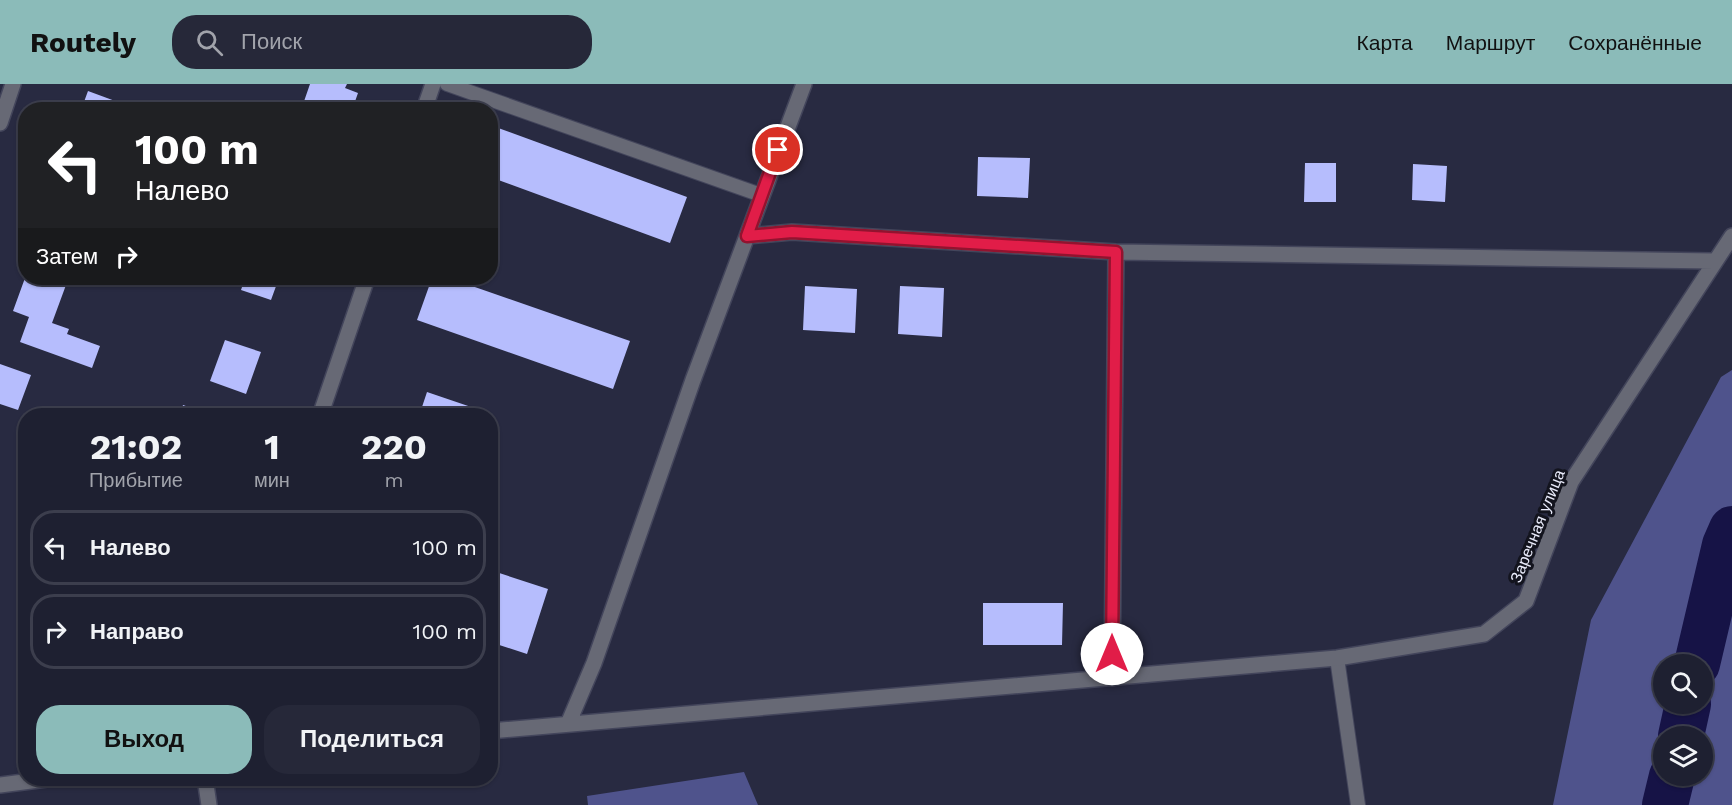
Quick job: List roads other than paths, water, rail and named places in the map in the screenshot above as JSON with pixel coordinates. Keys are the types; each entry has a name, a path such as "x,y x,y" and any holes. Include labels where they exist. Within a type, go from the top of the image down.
{"street":[{"path":"0,123 13,84"},
{"path":"427,102 433,84"},
{"path":"568,724 594,663 693,380 804,84"},
{"path":"747,236 792,232 1116,252 1714,261"},
{"name":"Заречная улица","path":"498,730 1337,658 1484,633 1526,601 1570,482 1732,236"},
{"path":"1112,678 1116,252"},
{"path":"323,408 365,285"},
{"path":"0,785 18,783"},
{"path":"206,786 209,805"}],"lane":[{"path":"447,84 498,102"},
{"path":"498,102 761,195"},
{"path":"1337,658 1358,805"}],"waterway":[{"path":"1699,654 1725,545 1732,529"},
{"path":"1683,726 1686,714"},
{"path":"1665,805 1670,786"}]}
